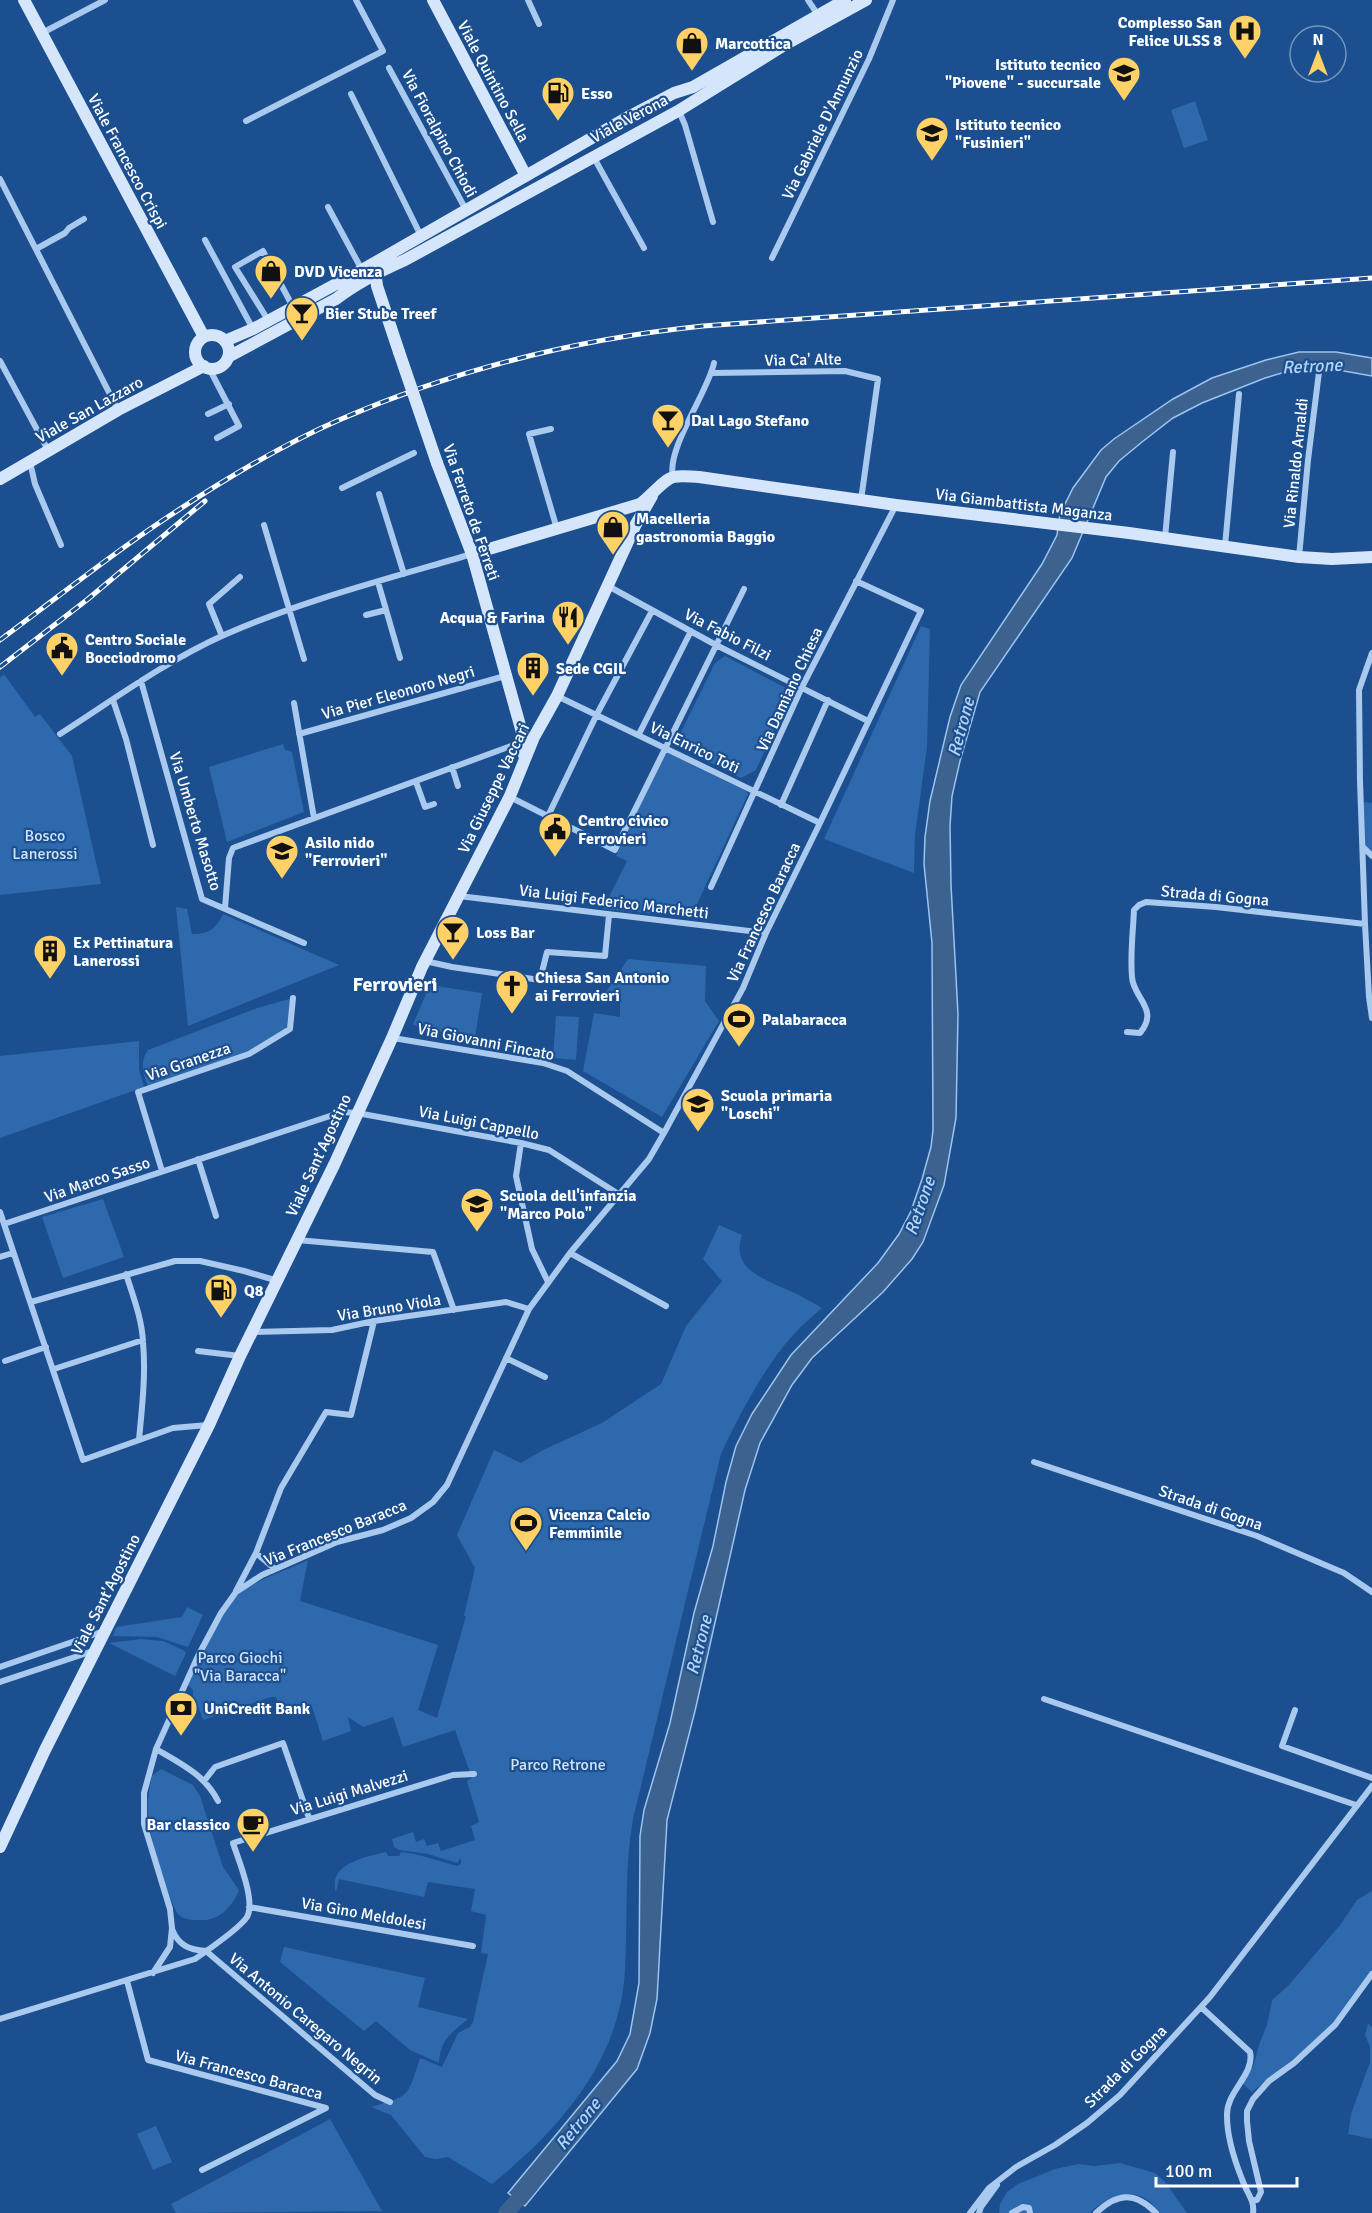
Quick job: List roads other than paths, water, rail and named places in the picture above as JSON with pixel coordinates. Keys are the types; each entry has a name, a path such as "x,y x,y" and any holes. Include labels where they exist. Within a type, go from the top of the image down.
{"main road":[{"name":"Viale Francesco Crispi","path":"24,0 204,337"},
{"name":"Viale Quintino Sella","path":"433,0 526,176"},
{"name":"Viale Verona","path":"383,306 385,280 402,254 422,237 630,116 674,93 693,87 845,0"},
{"name":"Viale Verona","path":"225,341 253,329 362,270 402,254 678,111 786,44 866,0"},
{"path":"336,299 351,287 375,274 374,269 378,264 402,254"},
{"name":"Via Ferreto de Ferreti","path":"375,274 383,306 437,463 472,554 505,676 529,737 524,759"},
{"path":"228,357 229,348 225,341 217,336 204,337 196,349 204,365 222,365 228,357 336,299 367,288 374,291 383,306"},
{"name":"Viale San Lazzaro","path":"0,479 118,410 204,365"},
{"path":"472,554 640,504 652,496 662,483 673,477"},
{"name":"Via Giambattista Maganza","path":"673,477 699,477 896,505 1299,556 1332,559 1372,556"},
{"name":"Via Giuseppe Vaccari","path":"529,737 557,696 636,524 652,496"},
{"path":"617,512 632,517 636,524"},
{"name":"Via Giuseppe Vaccari","path":"424,964 510,796 524,759"},
{"name":"Viale Sant'Agostino","path":"0,1847 45,1750 209,1425 240,1356 334,1165 424,964"}],"street":[{"path":"42,33 105,0"},
{"path":"246,122 383,51 356,0"},
{"path":"528,0 539,24"},
{"path":"808,0 818,16"},
{"name":"Via Gabriele D'Annunzio","path":"772,258 869,59 893,0"},
{"name":"Via Fioralpino Chiodi","path":"389,68 466,211"},
{"path":"351,94 422,237"},
{"path":"678,111 685,125 713,222"},
{"path":"593,156 644,248"},
{"path":"0,179 118,410"},
{"path":"328,207 362,270"},
{"path":"36,249 65,233 84,219"},
{"path":"205,240 253,329"},
{"path":"268,320 235,267 263,251 293,307"},
{"path":"0,361 48,450"},
{"path":"673,477 672,463 695,405 712,373 714,363"},
{"path":"204,365 229,404 239,426 217,438"},
{"name":"Via Ca' Alte","path":"712,373 846,371 878,379 861,500"},
{"name":"Via Rinaldo Arnaldi","path":"1299,556 1319,372"},
{"path":"1226,546 1239,394"},
{"path":"208,414 229,404"},
{"path":"551,429 529,434 557,529"},
{"path":"1165,538 1173,452"},
{"path":"342,488 414,453"},
{"name":"Viale San Lazzaro","path":"30,462 34,484 61,545"},
{"path":"379,494 404,574"},
{"name":"Via Damiano Chiesa","path":"711,886 756,792 802,687 896,505"},
{"path":"264,525 304,659"},
{"path":"60,734 141,681 222,636 288,610 472,554"},
{"path":"222,636 209,604 240,577"},
{"name":"Via Francesco Baracca","path":"153,1973 170,1947 172,1928 170,1910 144,1824 144,1793 156,1749 198,1656 221,1613 236,1592 275,1569 338,1542 383,1530 411,1518 433,1502 447,1485 529,1309 570,1254 649,1159 742,988 766,933 921,610 856,581"},
{"path":"378,582 400,658"},
{"name":"Via Fabio Filzi","path":"608,586 716,645 868,721"},
{"path":"510,796 615,850 744,589"},
{"path":"366,615 387,610"},
{"path":"548,816 597,714 652,611"},
{"path":"639,734 691,630"},
{"path":"1372,653 1361,678 1359,690 1365,924 1372,1018"},
{"name":"Via Pier Eleonoro Negri","path":"299,734 505,676"},
{"name":"Via Umberto Masotto","path":"141,681 202,899 304,943"},
{"name":"Via Enrico Toti","path":"557,696 820,823"},
{"path":"113,700 126,739 153,845"},
{"path":"781,805 828,700"},
{"path":"294,703 314,818"},
{"path":"225,908 229,858 234,848 416,782 529,737"},
{"path":"452,767 458,786"},
{"path":"416,782 425,807 434,804"},
{"path":"1363,847 1372,856"},
{"name":"Via Luigi Federico Marchetti","path":"458,896 766,933"},
{"name":"Strada di Gogna","path":"1127,1032 1140,1033 1146,1026 1146,1005 1132,980 1134,910 1139,905 1146,902 1216,907 1365,924"},
{"path":"424,964 540,980 547,952 605,956 609,915"},
{"name":"Via Granezza","path":"162,1171 138,1092 249,1054 290,1029 293,998"},
{"name":"Via Giovanni Fincato","path":"392,1038 543,1063 567,1071 664,1134"},
{"name":"Via Marco Sasso","path":"4,1224 342,1112 357,1113"},
{"name":"Via Luigi Cappello","path":"357,1113 549,1150 620,1195"},
{"path":"521,1143 516,1176 532,1249 548,1282"},
{"path":"198,1159 216,1216"},
{"path":"0,1212 83,1460 173,1428 209,1425"},
{"path":"297,1239 433,1252 454,1310"},
{"path":"0,1257 13,1252"},
{"path":"570,1254 666,1306"},
{"path":"31,1302 175,1261 200,1261 278,1281"},
{"path":"126,1274 134,1296 143,1340 145,1376 139,1440"},
{"name":"Via Bruno Viola","path":"253,1332 332,1330 374,1321 506,1302 529,1309"},
{"path":"236,1592 256,1553 281,1488 326,1412 351,1415 374,1321"},
{"path":"54,1369 143,1340"},
{"path":"5,1361 46,1347"},
{"path":"198,1351 240,1356"},
{"path":"506,1358 545,1377"},
{"name":"Strada di Gogna","path":"1034,1462 1257,1536 1344,1573 1372,1592"},
{"path":"256,1553 275,1569"},
{"path":"0,1667 105,1631"},
{"path":"0,1682 95,1650"},
{"path":"1044,1699 1356,1804"},
{"path":"1295,1710 1282,1746 1372,1778"},
{"path":"204,1781 215,1767 283,1743 309,1818"},
{"path":"156,1749 190,1769 211,1788 218,1801"},
{"name":"Via Luigi Malvezzi","path":"249,1907 248,1892 233,1843 453,1775 474,1774"},
{"name":"Strada di Gogna","path":"970,2213 989,2188 1016,2167 1088,2123 1120,2095 1201,2007 1372,1786"},
{"path":"2,2017 195,1959 247,1916 249,1907"},
{"name":"Via Gino Meldolesi","path":"249,1907 474,1946"},
{"name":"Via Antonio Caregaro Negrin","path":"172,1928 176,1938 191,1950 206,1951 375,2095 390,2103"},
{"path":"1253,2200 1257,2200 1261,2192 1249,2141 1247,2121 1247,2111 1252,2099 1269,2081 1294,2063 1335,2025 1372,1974"},
{"name":"Via Francesco Baracca","path":"127,1981 148,2060 326,2108 202,2170"},
{"path":"1201,2007 1250,2052 1250,2062 1230,2097 1226,2115 1237,2165 1247,2192 1253,2200 1253,2213"},
{"path":"1331,2037 1337,2028 1335,2025"},
{"name":"Strada di Gogna","path":"979,2213 1003,2178"},
{"path":"1096,2213 1122,2196 1130,2196 1138,2198 1156,2213"},
{"path":"1012,2213 1023,2207 1029,2208 1030,2213"}],"water":[{"path":"1299,352 1336,352 1372,358 1372,376 1327,368 1299,368 1265,378 1202,403 1173,418 1142,442 1119,461 1106,477 1072,558 980,692 952,796 951,885 958,1014 956,1118 944,1185 923,1242 912,1259 883,1292 812,1358 792,1385 760,1443 745,1490 695,1711 667,1820 657,1999 650,2033 637,2069 525,2206 508,2193 617,2061 630,2034 639,1983 640,1836 644,1810 670,1723 694,1613 713,1546 736,1446 752,1414 791,1355 878,1263 899,1234 911,1211 922,1179 933,1130 932,943 924,864 925,837 930,801 950,717 961,685 1042,564 1057,535 1060,514 1073,488 1101,450 1173,399 1212,378"}],"waterway":[{"name":"Retrone","path":"506,2213 531,2185"}],"railway":[{"path":"0,640 150,529 266,456 339,420 472,371 609,339 703,326 1372,278"},
{"path":"0,667 88,599 205,501"}],"place":[{"name":"Complesso San Felice ULSS 8","path":"1245,60"},
{"name":"Marcottica","path":"692,72"},
{"name":"Istituto tecnico \"Piovene\" - succursale","path":"1124,102"},
{"name":"Esso","path":"558,122"},
{"name":"Istituto tecnico \"Fusinieri\"","path":"932,162"},
{"name":"DVD Vicenza","path":"271,300"},
{"name":"Bier Stube Treef","path":"302,342"},
{"name":"Dal Lago Stefano","path":"668,449"},
{"name":"Macelleria gastronomia Baggio","path":"613,556"},
{"name":"Acqua & Farina","path":"568,646"},
{"name":"Centro Sociale Bocciodromo","path":"62,677"},
{"name":"Sede CGIL","path":"533,697"},
{"name":"Centro civico Ferrovieri","path":"555,858"},
{"name":"Asilo nido \"Ferrovieri\"","path":"282,880"},
{"name":"Loss Bar","path":"453,961"},
{"name":"Ex Pettinatura Lanerossi","path":"50,980"},
{"name":"Chiesa San Antonio ai Ferrovieri","path":"512,1015"},
{"name":"Palabaracca","path":"739,1048"},
{"name":"Scuola primaria \"Loschi\"","path":"698,1133"},
{"name":"Scuola dell'infanzia \"Marco Polo\"","path":"477,1233"},
{"name":"Q8","path":"221,1319"},
{"name":"Vicenza Calcio Femminile","path":"526,1552"},
{"name":"UniCredit Bank","path":"181,1737"},
{"name":"Bar classico","path":"253,1853"}],"district":[{"name":"Ferrovieri","path":"395,984"}],"park label":[{"name":"Bosco Lanerossi","path":"45,844"},
{"name":"Parco Giochi \"Via Baracca\"","path":"240,1666"},
{"name":"Parco Retrone","path":"558,1764"}]}
